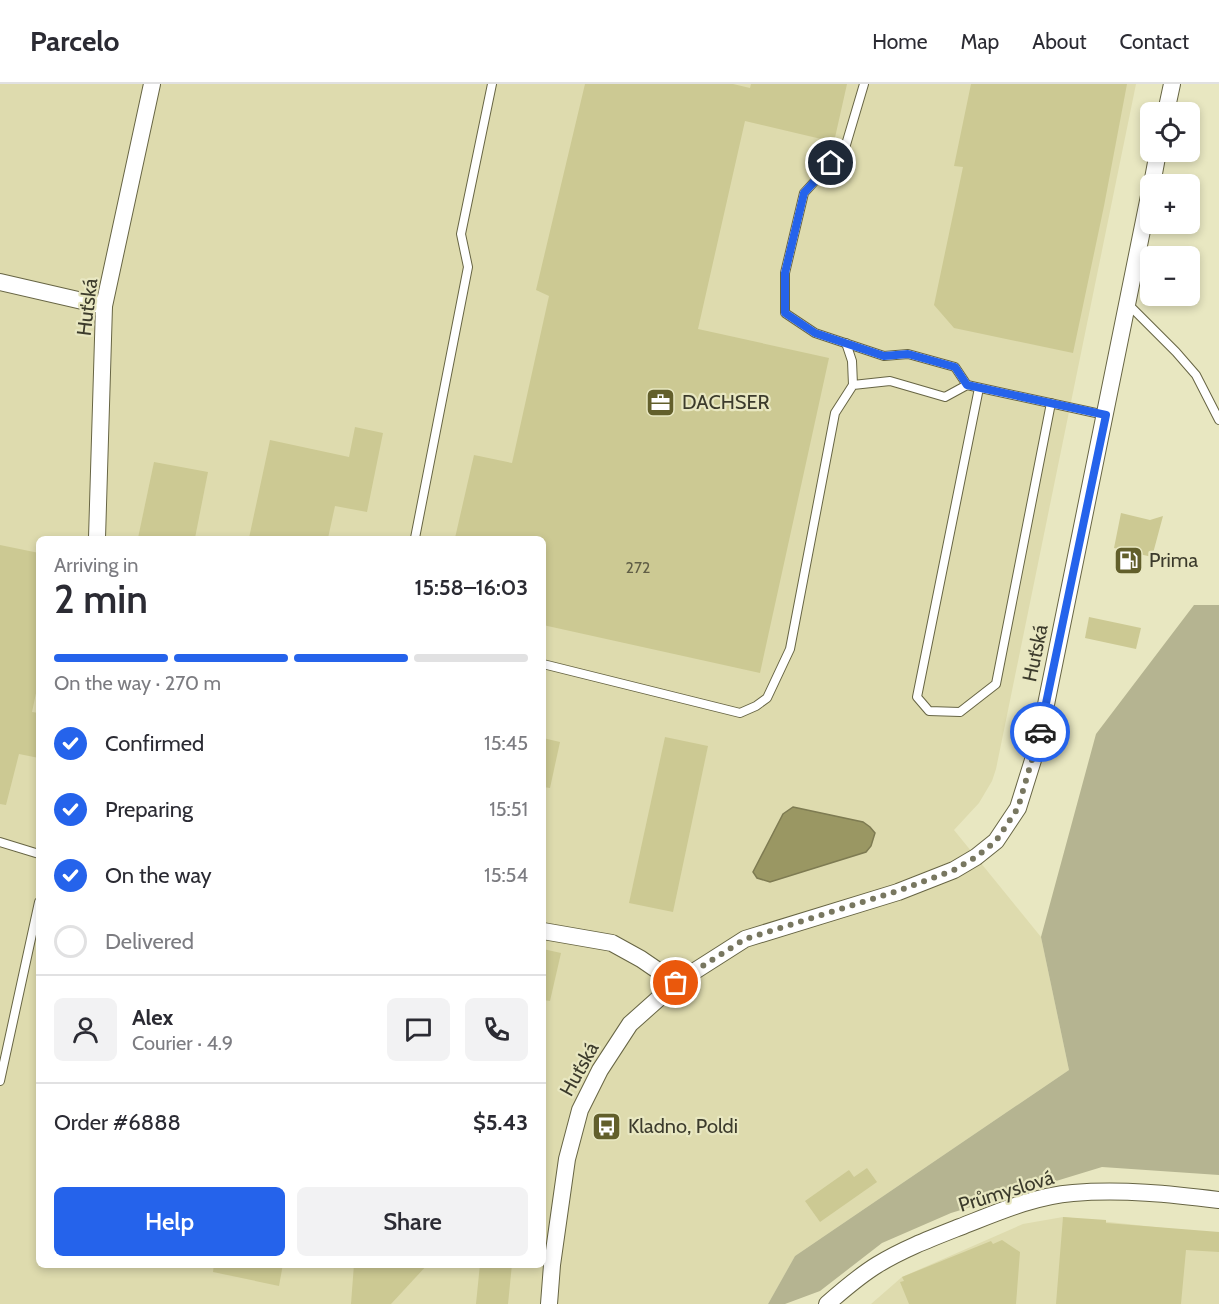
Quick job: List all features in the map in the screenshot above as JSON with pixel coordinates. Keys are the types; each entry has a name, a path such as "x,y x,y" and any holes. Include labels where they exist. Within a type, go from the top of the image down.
{"street":[{"name":"Huťská","path":"97,536 104,306 152,84"},
{"path":"1168,102 1172,84"},
{"name":"Huťská","path":"549,1304 552,1265 567,1160 580,1110 600,1070 630,1024 676,983 745,939 898,891 954,870 976,857 996,841 1018,808 1038,744 1142,234"},
{"path":"0,282 104,306"},
{"path":"546,932 612,943 641,959 676,983"},
{"name":"Průmyslová","path":"827,1304 862,1275 898,1253 989,1215 1033,1201 1071,1193 1100,1192 1170,1193 1219,1200"}],"lane":[{"path":"415,536 468,267 461,234 492,84"},
{"path":"864,84 845,148 804,193 785,273 785,313 815,333 846,344 884,356 908,354 955,367 967,385 1106,415"},
{"path":"1128,304 1176,351 1196,375 1219,420"},
{"path":"546,665 740,713 767,698 790,649 835,413 853,385 852,361 846,344"},
{"path":"853,385 890,381 945,397 967,385"},
{"path":"979,388 916,697 929,711 960,712 996,684 1051,403"},
{"path":"0,842 36,853"},
{"path":"0,1081 36,916"}],"shaded area":[{"path":"0,84 1136,84 996,769 979,803 954,830 1041,937 1069,1070 795,1256 768,1304 0,1304"},
{"path":"793,807 863,822 875,833 871,846 866,852 770,882 757,878 753,872 783,814"},
{"path":"1063,1217 1219,1234 1219,1304 871,1304 902,1277 1023,1224"}],"green space":[{"path":"1194,605 1219,605 1219,1175 1102,1167 951,1213 882,1243 820,1291 785,1304 768,1304 795,1256 1069,1070 1041,937 1096,734"}],"building":[{"path":"585,84 733,84 750,88 751,84 847,84 834,142 745,121 698,329 829,358 760,673 546,626 546,536 455,536 474,455 512,463 549,296 536,290"},
{"path":"971,84 1127,84 1073,353 954,328 934,305 963,167 954,166"},
{"path":"355,427 383,433 367,512 335,506 328,536 249,536 270,440 349,457"},
{"path":"154,462 208,472 195,536 138,536"},
{"path":"1121,513 1150,520 1163,516 1152,557 1114,548"},
{"path":"0,545 36,552 36,693 32,712 36,713 36,757 19,754 6,805 0,804"},
{"path":"1089,617 1141,628 1136,649 1085,638"},
{"path":"665,737 708,746 673,912 629,903"},
{"path":"546,739 560,742 550,788 546,787"},
{"path":"546,950 561,953 550,1001 546,1000"},
{"path":"867,1168 877,1182 820,1222 805,1201 849,1170 854,1177"},
{"path":"1063,1217 1106,1220 1106,1223 1219,1232 1219,1252 1186,1250 1181,1304 1056,1304"},
{"path":"1002,1240 1020,1252 1016,1304 909,1304 900,1282 904,1281 902,1277 991,1241 993,1244"},
{"path":"214,1268 282,1268 279,1286 213,1272"},
{"path":"354,1268 424,1268 391,1304 351,1304"},
{"path":"480,1268 512,1268 508,1304 476,1304"}],"way so far":[{"path":"676,983 745,939 898,891 954,870 976,857 996,841 1018,808 1040,732"}],"place":[{"name":"DACHSER","path":"661,402"},
{"name":"Prima","path":"1128,560"},
{"name":"Kladno, Poldi","path":"607,1126"}],"route":[{"path":"831,163 804,193 785,273 785,313 815,333 884,356 908,354 955,367 967,385 1106,415 1040,732"}]}
